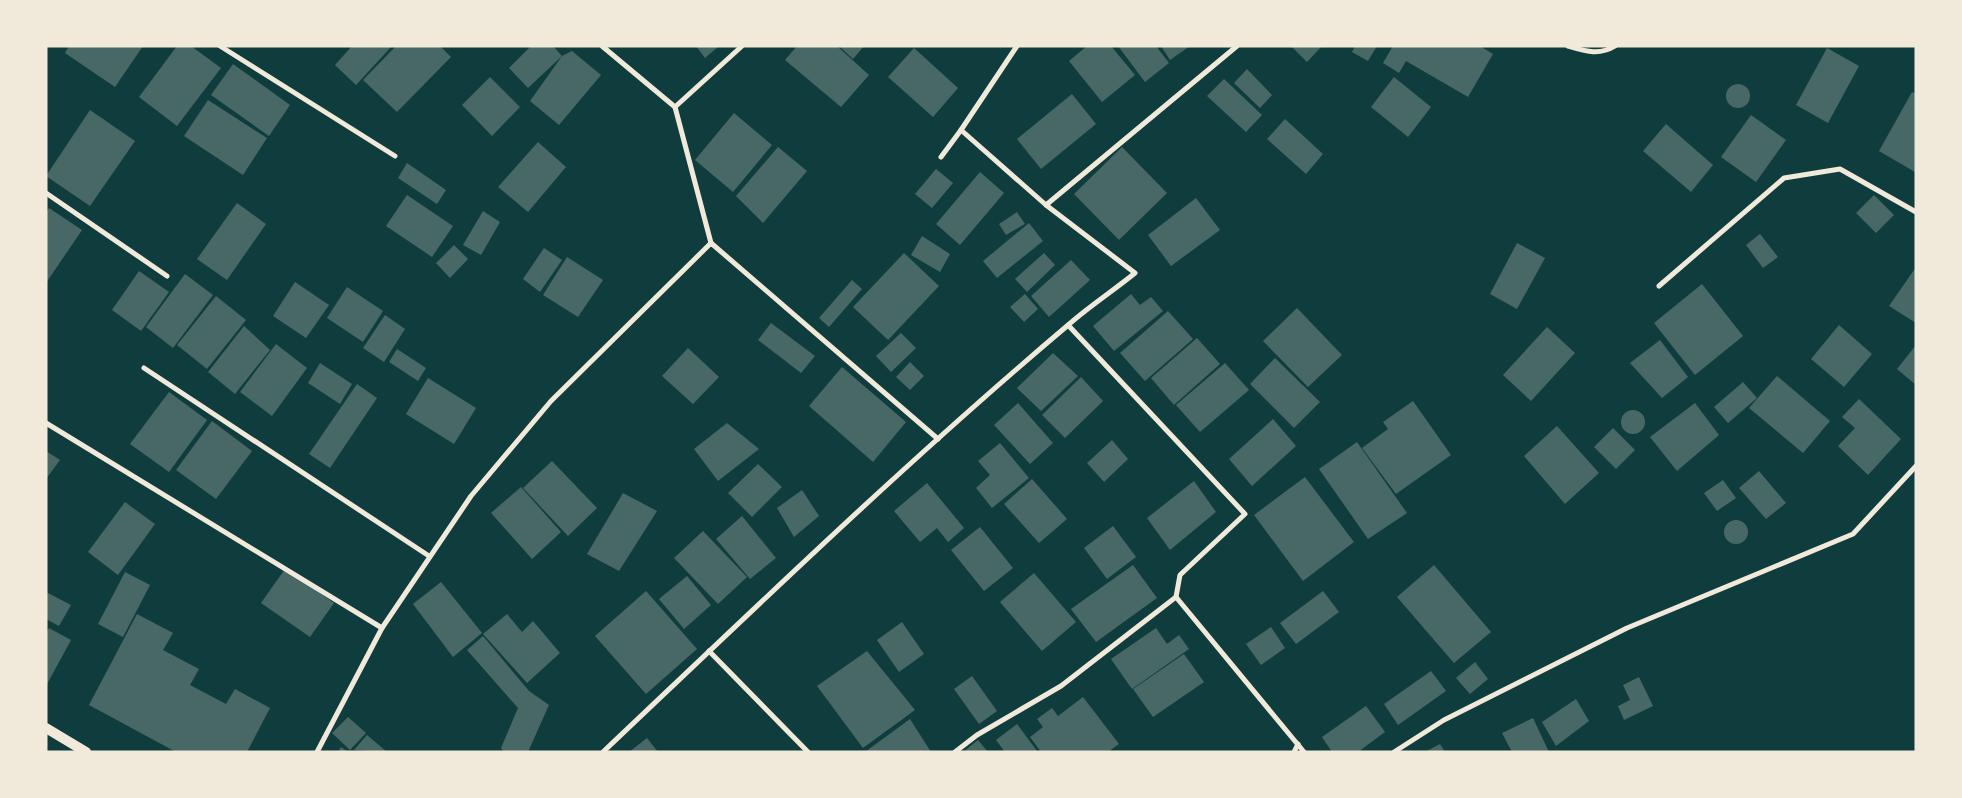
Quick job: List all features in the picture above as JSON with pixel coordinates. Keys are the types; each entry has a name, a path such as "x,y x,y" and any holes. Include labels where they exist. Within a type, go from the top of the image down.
{"main road":[{"path":"46,728 86,752"}],"street":[{"path":"220,46 395,156"},
{"path":"602,46 676,107 710,243 938,439"},
{"path":"676,107 742,46"},
{"path":"941,157 1017,46"},
{"path":"1046,205 1238,46"},
{"path":"1568,46 1592,53 1615,46"},
{"path":"603,752 938,439 1068,325 1135,273 1046,205 961,130"},
{"path":"1659,286 1784,178 1840,169 1916,212"},
{"path":"46,193 167,276"},
{"path":"317,752 382,628 471,496 550,401 710,243"},
{"path":"955,752 976,735 1061,686 1176,598 1180,575 1245,514 1068,325"},
{"path":"144,368 429,556"},
{"path":"46,423 382,628"},
{"path":"1394,752 1444,720 1626,628 1853,534 1916,466"},
{"path":"1176,598 1304,752"},
{"path":"709,651 808,752"},
{"path":"1294,752 1298,744"}],"building":[{"path":"69,46 143,46 115,87 65,53"},
{"path":"177,46 191,46 221,68 177,126 139,97"},
{"path":"352,46 392,46 356,85 335,65"},
{"path":"396,46 440,46 451,57 397,112 363,80"},
{"path":"531,46 553,46 562,56 528,88 509,68"},
{"path":"696,46 719,46 705,58"},
{"path":"797,46 837,46 869,75 841,107 785,60"},
{"path":"839,46 864,46 853,59"},
{"path":"1087,46 1111,46 1135,75 1102,102 1069,61"},
{"path":"1118,46 1156,46 1169,63 1145,82"},
{"path":"1161,46 1190,46 1170,60"},
{"path":"1291,46 1322,46 1307,62"},
{"path":"1355,46 1377,46 1368,61 1352,52"},
{"path":"1393,46 1480,46 1493,54 1468,97 1406,61 1399,73 1383,63"},
{"path":"914,48 958,88 933,117 888,77"},
{"path":"1827,48 1859,66 1828,123 1796,105"},
{"path":"572,51 601,75 559,125 530,101 562,56"},
{"path":"233,64 290,105 269,136 211,95"},
{"path":"1247,69 1272,95 1260,108 1234,83"},
{"path":"490,77 520,107 492,136 462,105"},
{"path":"1394,77 1431,107 1408,137 1371,107"},
{"path":"1224,79 1262,115 1246,132 1207,96"},
{"path":"1738,84 1747,87 1750,96 1747,105 1738,108 1729,105 1726,96 1729,87"},
{"path":"1912,92 1916,94 1915,172 1879,151"},
{"path":"1072,94 1096,124 1041,169 1017,139"},
{"path":"208,100 267,138 243,175 184,136"},
{"path":"90,110 135,141 90,206 46,176"},
{"path":"734,113 772,145 733,192 695,160"},
{"path":"1751,115 1786,140 1756,182 1721,157"},
{"path":"1285,119 1323,154 1306,174 1267,139"},
{"path":"1666,124 1713,165 1691,192 1643,151"},
{"path":"538,142 566,167 528,212 498,187"},
{"path":"778,147 807,171 763,223 736,196"},
{"path":"1122,147 1167,193 1119,240 1074,194"},
{"path":"407,163 446,190 437,204 398,178"},
{"path":"936,169 953,183 932,208 915,194"},
{"path":"980,172 1004,193 960,245 936,224"},
{"path":"407,195 453,226 432,257 386,226"},
{"path":"1874,195 1894,215 1876,233 1856,213"},
{"path":"1196,198 1220,230 1171,266 1148,235"},
{"path":"237,203 266,224 227,280 197,259"},
{"path":"49,208 82,230 46,283 46,212"},
{"path":"483,211 500,222 481,255 463,245"},
{"path":"1017,212 1025,224 1006,235 999,224"},
{"path":"1029,223 1043,241 997,278 983,261"},
{"path":"1760,234 1778,257 1763,268 1746,245"},
{"path":"922,236 950,254 940,272 911,255"},
{"path":"1517,243 1545,258 1517,309 1490,294"},
{"path":"454,245 468,259 450,278 436,263"},
{"path":"544,248 562,260 540,292 523,279"},
{"path":"904,253 939,286 888,340 853,307"},
{"path":"1044,253 1055,265 1027,292 1015,279"},
{"path":"567,257 603,280 578,317 543,295"},
{"path":"1071,260 1090,280 1049,317 1031,296"},
{"path":"1916,267 1916,323 1889,306"},
{"path":"139,271 169,292 141,331 112,310"},
{"path":"185,274 213,295 173,348 146,327"},
{"path":"852,280 862,289 829,327 819,318"},
{"path":"295,282 329,305 306,338 273,316"},
{"path":"1702,284 1743,336 1695,375 1654,323"},
{"path":"347,287 383,311 363,342 327,318"},
{"path":"1025,294 1038,309 1024,322 1010,307"},
{"path":"1131,294 1140,305 1151,297 1163,311 1114,351 1093,326"},
{"path":"216,296 246,320 207,369 177,345"},
{"path":"1297,308 1342,355 1308,387 1263,341"},
{"path":"1168,311 1193,339 1145,381 1120,353"},
{"path":"385,315 405,329 384,362 363,348"},
{"path":"771,323 815,356 801,373 758,340"},
{"path":"1839,325 1872,354 1844,387 1811,359"},
{"path":"244,326 270,350 235,394 208,372"},
{"path":"1547,327 1575,353 1531,401 1503,375"},
{"path":"901,333 916,348 891,372 876,356"},
{"path":"1197,338 1220,364 1174,405 1151,378"},
{"path":"1660,340 1688,377 1662,398 1630,363"},
{"path":"276,344 307,368 272,416 240,392"},
{"path":"1916,345 1916,385 1897,369"},
{"path":"688,348 719,377 693,404 662,376"},
{"path":"397,349 426,368 418,381 389,362"},
{"path":"1053,353 1078,376 1041,411 1017,388"},
{"path":"1275,358 1320,402 1294,428 1250,384"},
{"path":"910,362 924,376 910,390 896,377"},
{"path":"320,363 352,384 340,404 308,383"},
{"path":"1225,363 1249,390 1200,432 1176,405"},
{"path":"842,367 906,422 873,462 809,406"},
{"path":"1777,376 1830,421 1803,453 1749,408"},
{"path":"1081,377 1103,401 1065,438 1042,415"},
{"path":"428,378 476,408 454,444 406,414"},
{"path":"1743,382 1757,398 1728,423 1714,407"},
{"path":"357,384 377,398 330,468 309,454"},
{"path":"169,392 207,420 169,472 130,444"},
{"path":"1859,399 1901,439 1868,475 1838,446 1855,428 1842,417"},
{"path":"1413,401 1451,455 1396,494 1362,448 1388,429 1383,422"},
{"path":"1018,403 1053,443 1030,464 994,425"},
{"path":"1695,403 1719,435 1677,471 1650,437"},
{"path":"1633,410 1638,411 1644,417 1644,427 1638,433 1633,434 1628,433 1622,427 1621,422 1622,417 1628,411"},
{"path":"1273,419 1296,446 1252,486 1229,459"},
{"path":"212,421 252,451 216,499 176,470"},
{"path":"727,423 759,449 718,481 694,449"},
{"path":"1557,426 1599,473 1565,504 1524,456"},
{"path":"1613,428 1635,450 1616,469 1594,447"},
{"path":"1112,440 1128,459 1104,482 1087,463"},
{"path":"1357,442 1407,513 1368,539 1319,469"},
{"path":"1000,443 1029,478 992,508 976,488 990,475 978,461"},
{"path":"46,451 60,460 46,479"},
{"path":"552,461 597,508 568,536 523,488"},
{"path":"758,464 782,487 752,517 728,493"},
{"path":"1759,471 1786,503 1766,519 1739,488"},
{"path":"1305,477 1354,542 1303,581 1254,515"},
{"path":"1032,479 1067,519 1039,543 1004,504"},
{"path":"1723,480 1736,498 1717,511 1704,493"},
{"path":"1194,481 1216,512 1170,550 1147,518"},
{"path":"927,483 964,528 948,542 937,528 920,542 894,511"},
{"path":"521,487 561,532 532,559 491,513"},
{"path":"802,490 819,516 794,537 777,508"},
{"path":"623,493 657,511 619,571 587,554"},
{"path":"125,502 155,524 118,575 88,552"},
{"path":"742,516 776,558 750,579 716,539"},
{"path":"1736,520 1745,523 1748,532 1745,541 1736,544 1727,541 1724,532 1727,523"},
{"path":"1113,526 1136,557 1107,579 1084,548"},
{"path":"980,527 1013,568 984,591 951,550"},
{"path":"703,531 747,577 718,604 674,558"},
{"path":"1133,565 1157,598 1096,642 1071,609"},
{"path":"1434,565 1491,632 1454,663 1397,597"},
{"path":"285,569 334,603 310,637 261,603"},
{"path":"125,572 150,585 123,637 98,624"},
{"path":"1034,573 1076,622 1042,651 1000,602"},
{"path":"687,576 711,605 684,629 659,599"},
{"path":"441,582 482,633 453,657 413,604"},
{"path":"646,591 697,649 646,694 595,636"},
{"path":"1323,591 1339,612 1296,644 1280,623"},
{"path":"46,592 71,605 59,626 46,619"},
{"path":"137,614 173,633 163,650 199,669 190,685 226,704 235,689 270,708 247,752 176,752 89,705"},
{"path":"507,614 522,632 533,621 560,653 527,683 483,634"},
{"path":"902,622 924,654 899,672 877,640"},
{"path":"1271,627 1285,648 1261,665 1246,644"},
{"path":"49,628 71,640 46,686 46,633"},
{"path":"1156,628 1167,644 1179,635 1189,649 1132,689 1111,659"},
{"path":"483,636 529,691 549,705 528,752 504,752 501,748 518,708 467,650"},
{"path":"867,651 915,710 863,748 817,686"},
{"path":"1184,654 1204,682 1153,717 1133,689"},
{"path":"1475,662 1488,679 1470,694 1456,678"},
{"path":"1431,671 1446,691 1398,725 1384,704"},
{"path":"972,676 997,711 979,724 954,689"},
{"path":"1639,677 1653,706 1624,720 1618,706 1630,700 1623,685"},
{"path":"1083,697 1119,744 1108,752 1041,752 1030,737 1043,727 1037,719 1052,708 1058,716"},
{"path":"1576,699 1589,721 1556,746 1542,722"},
{"path":"1366,706 1385,732 1358,752 1332,752 1322,737"},
{"path":"348,717 366,733 350,750 332,733"},
{"path":"1533,718 1549,752 1512,752 1502,733"},
{"path":"910,719 931,752 865,752"},
{"path":"1017,724 1036,752 1005,752 996,740"},
{"path":"367,735 387,752 354,750"},
{"path":"647,738 658,752 629,752"},
{"path":"978,740 988,752 963,752"},
{"path":"1440,744 1445,752 1425,752"},
{"path":"341,747 348,752 338,752"}]}
